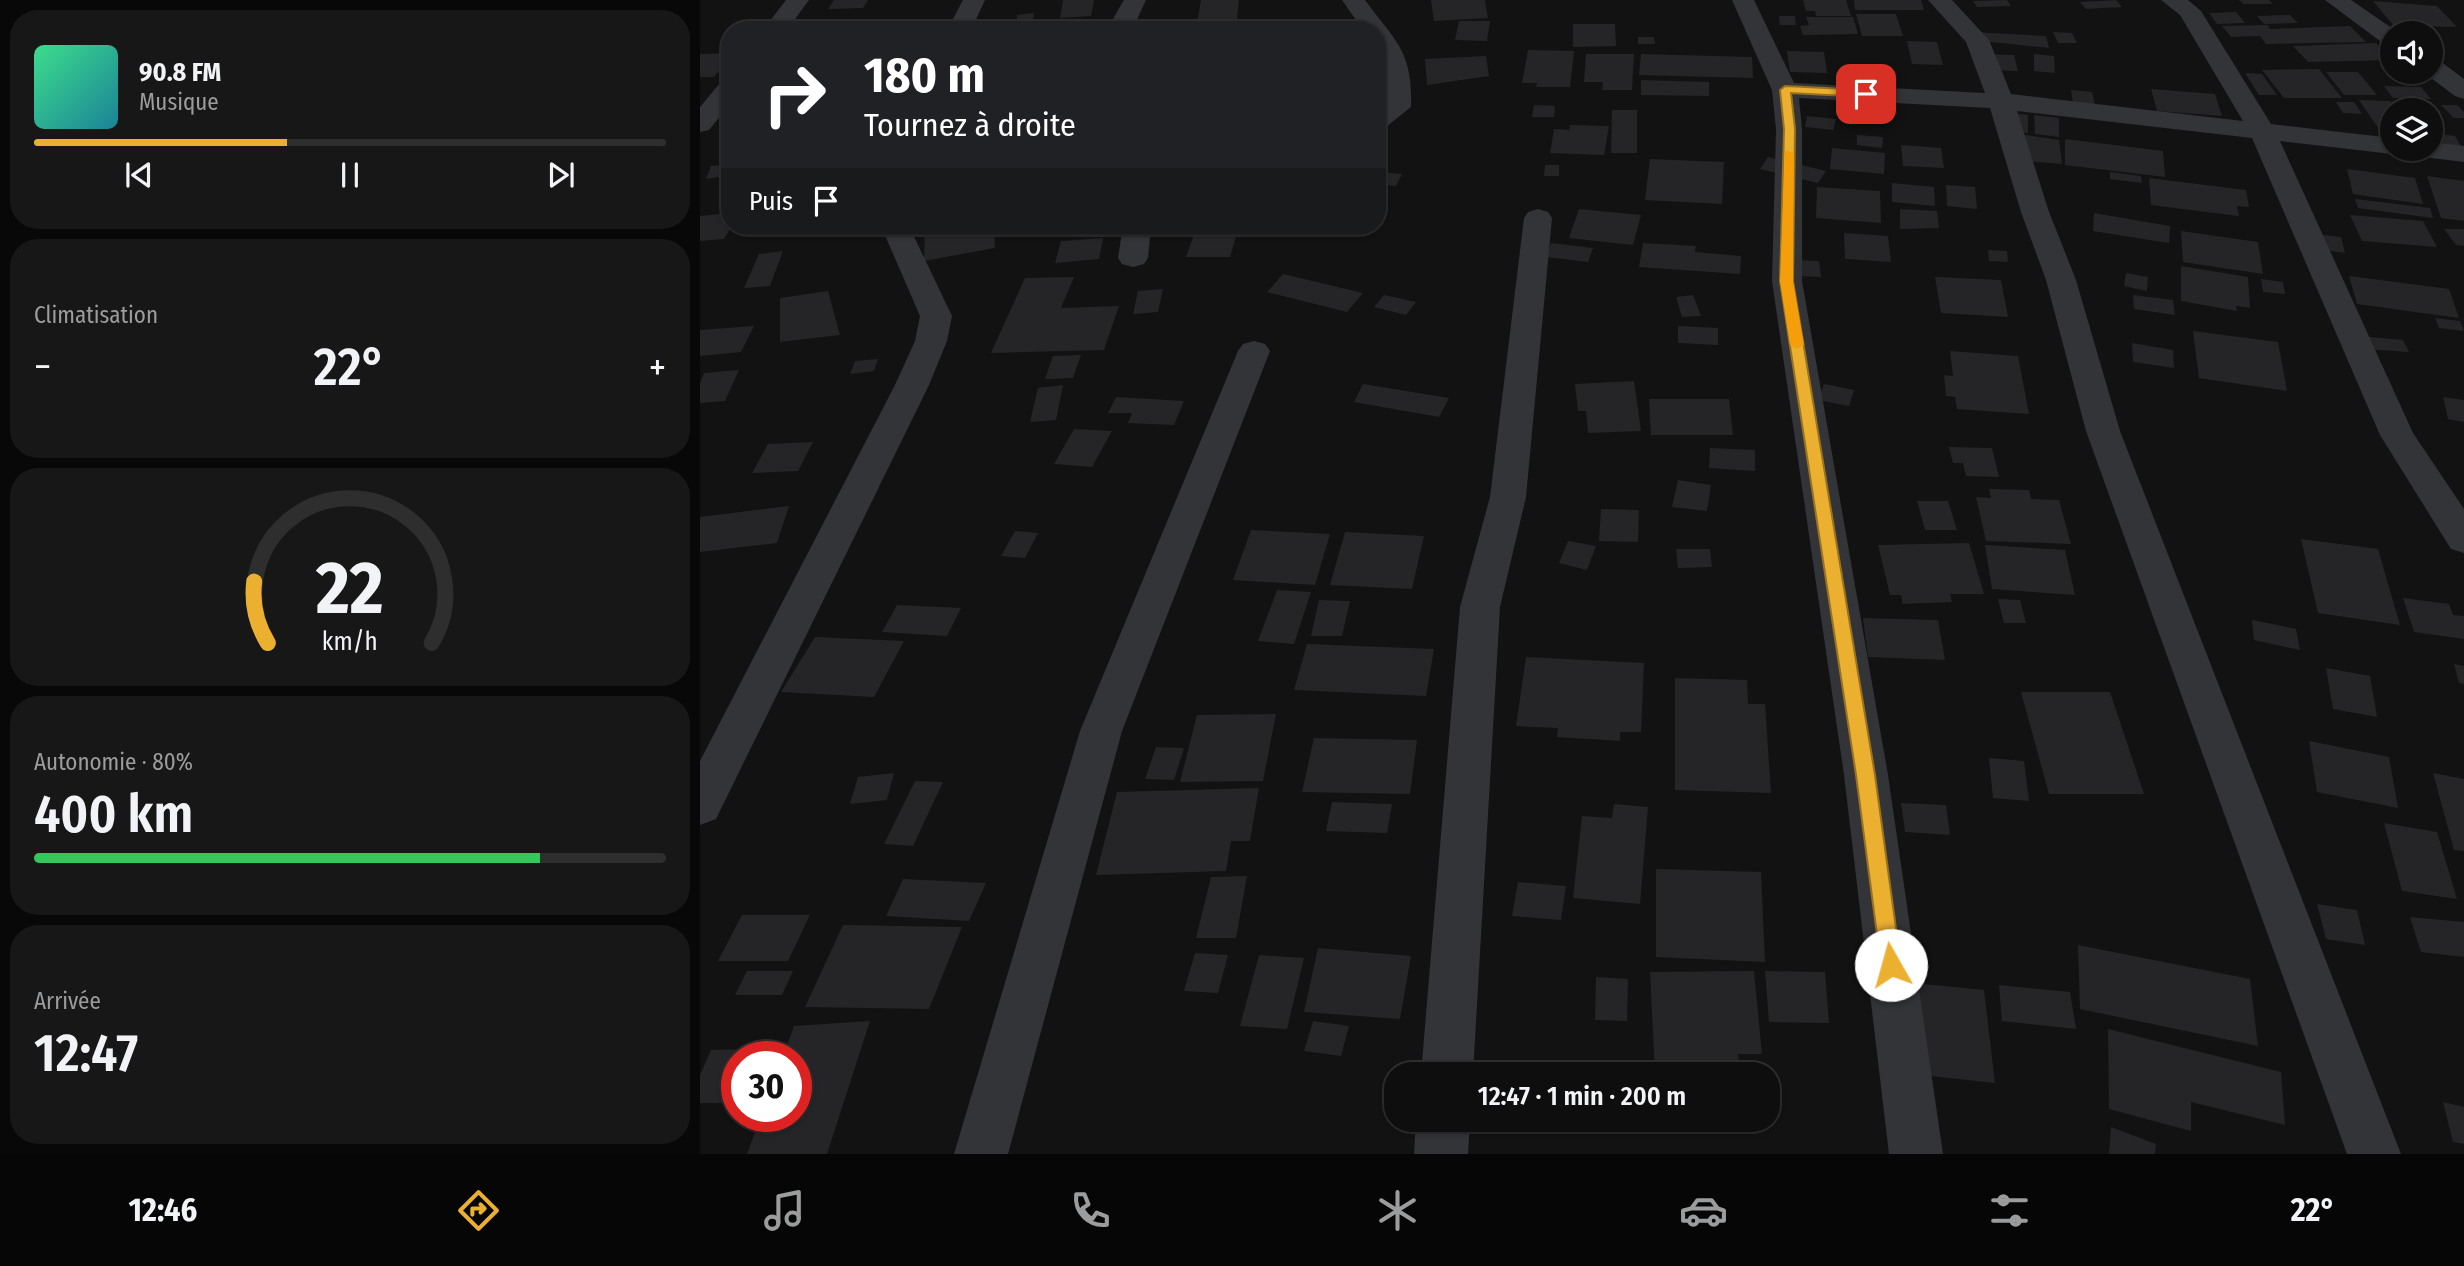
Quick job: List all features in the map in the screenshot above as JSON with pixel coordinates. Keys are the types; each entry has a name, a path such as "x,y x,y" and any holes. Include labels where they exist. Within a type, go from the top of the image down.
{"street":[{"path":"782,21 798,0"},
{"path":"964,21 974,0"},
{"path":"1125,21 1135,0"},
{"path":"1353,0 1369,21"},
{"path":"1743,0 1785,90 1789,129 1787,281 1866,775 1916,1154"},
{"path":"1939,0 1977,40 2001,100 2035,212 2061,280 2103,431 2374,1154"},
{"path":"2172,0 2189,11 2262,131 2397,435 2464,539"},
{"path":"2336,0 2380,31"},
{"path":"1386,42 1396,54 1400,76 1398,107 1386,115"},
{"path":"2443,75 2464,91"},
{"path":"1785,90 2001,100 2380,145"},
{"path":"700,124 721,98"},
{"path":"2443,152 2464,155"},
{"path":"1448,1062 1480,607 1508,497 1538,218"},
{"path":"700,805 912,385 931,341 936,316 899,235"},
{"path":"1133,258 1137,235"},
{"path":"981,1154 1101,731 1254,351"},
{"path":"1441,1154 1442,1132"}],"building":[{"path":"834,0 868,0 863,8 828,9"},
{"path":"1063,0 1094,0 1091,16 1060,18"},
{"path":"1201,0 1239,0 1237,21 1198,21"},
{"path":"1431,0 1485,0 1488,18 1434,21"},
{"path":"1803,0 1846,0 1851,16 1816,16 1815,11 1806,11"},
{"path":"1854,0 1921,0 1924,10 1855,10"},
{"path":"2007,0 2011,6 1977,7 1973,1"},
{"path":"2116,0 2122,7 2086,9 2080,2"},
{"path":"2239,0 2269,0 2273,4 2243,4"},
{"path":"2373,1 2437,6 2457,27 2443,27 2443,21 2390,21"},
{"path":"2236,12 2245,23 2217,24 2209,13"},
{"path":"1034,13 1033,21 1016,21 1017,15"},
{"path":"1856,14 1896,14 1903,36 1862,36"},
{"path":"2290,15 2298,23 2264,24 2257,16"},
{"path":"1779,16 1795,16 1796,25 1780,25"},
{"path":"1806,17 1853,17 1858,34 1803,35 1800,26 1809,25"},
{"path":"1459,21 1490,21 1487,41 1455,40"},
{"path":"1573,24 1615,24 1616,46 1573,47"},
{"path":"2268,25 2270,29 2350,26 2366,42 2266,44 2260,36 2231,37 2222,26"},
{"path":"1971,32 2046,36 2049,48 1972,40"},
{"path":"2053,32 2072,33 2077,43 2058,43"},
{"path":"1638,37 1654,37 1655,44 1638,44"},
{"path":"1907,41 1937,42 1943,65 1912,64"},
{"path":"2376,43 2380,47 2380,60 2308,62 2293,46"},
{"path":"1528,50 1574,51 1570,87 1536,87 1537,83 1522,83"},
{"path":"1787,51 1824,52 1827,73 1790,72"},
{"path":"721,53 721,69 714,77 700,77 700,54"},
{"path":"1586,54 1634,54 1632,90 1602,90 1603,82 1584,82"},
{"path":"1641,54 1752,57 1753,78 1639,75"},
{"path":"1980,54 2014,55 2018,71 1984,70"},
{"path":"2034,54 2054,56 2055,73 2034,71"},
{"path":"1486,56 1489,76 1427,85 1425,59"},
{"path":"2319,69 2342,98 2284,98 2262,70"},
{"path":"2326,72 2358,72 2377,95 2344,95"},
{"path":"2245,73 2262,74 2277,95 2259,95"},
{"path":"1641,80 1709,82 1709,96 1641,95"},
{"path":"2384,86 2421,87 2430,98 2393,98"},
{"path":"2151,89 2215,94 2222,116 2157,111"},
{"path":"2071,90 2092,92 2095,105 2073,103"},
{"path":"2359,100 2380,101 2380,131"},
{"path":"2336,102 2354,102 2362,114 2343,113"},
{"path":"1534,105 1555,106 1554,117 1532,117"},
{"path":"2443,105 2457,105 2464,112 2464,118 2454,118"},
{"path":"1612,110 1637,110 1637,153 1611,153"},
{"path":"2005,112 2028,115 2028,133 2004,131"},
{"path":"2034,115 2059,118 2059,137 2035,134"},
{"path":"1807,116 1836,119 1833,130 1805,127"},
{"path":"1570,125 1609,126 1604,155 1550,153 1554,129 1569,130"},
{"path":"2013,133 2059,140 2062,164 2015,160"},
{"path":"2443,134 2455,136 2461,146 2443,144"},
{"path":"1857,135 1883,137 1882,148 1857,145"},
{"path":"2065,139 2163,151 2165,177 2065,165"},
{"path":"1901,145 1941,148 1944,168 1903,166"},
{"path":"1832,148 1885,153 1884,174 1830,169"},
{"path":"1768,157 1826,171 1818,183 1760,169"},
{"path":"1650,159 1724,162 1722,204 1645,200"},
{"path":"721,165 721,177 706,179 711,166"},
{"path":"1545,165 1559,165 1559,176 1544,176"},
{"path":"2347,169 2415,178 2423,204 2353,194"},
{"path":"2110,172 2141,176 2142,183 2110,179"},
{"path":"1386,173 1402,174 1396,186 1386,185"},
{"path":"2427,176 2464,181 2464,221 2441,218"},
{"path":"2149,178 2246,190 2249,207 2237,206 2239,216 2151,205"},
{"path":"1892,183 1934,187 1935,206 1892,202"},
{"path":"1946,185 1975,187 1977,209 1947,206"},
{"path":"1817,187 1880,191 1881,223 1816,218"},
{"path":"2355,199 2430,208 2433,218 2358,208"},
{"path":"1579,209 1641,215 1633,245 1569,238"},
{"path":"1900,209 1937,211 1939,228 1900,229"},
{"path":"2094,213 2170,226 2169,243 2093,231"},
{"path":"721,214 721,235 726,235 724,239 700,241 700,216"},
{"path":"2350,215 2423,221 2437,247 2362,241"},
{"path":"2444,229 2464,229 2464,246 2456,245"},
{"path":"2181,231 2258,242 2263,274 2183,262"},
{"path":"1844,233 1888,236 1891,262 1845,259"},
{"path":"2314,234 2341,237 2345,253 2317,249"},
{"path":"925,235 994,235 995,248 924,261"},
{"path":"1194,235 1236,235 1230,257 1186,257"},
{"path":"1103,238 1099,259 1055,263 1061,241"},
{"path":"1551,243 1593,248 1588,262 1546,257"},
{"path":"1643,243 1696,246 1695,252 1741,256 1740,274 1639,267"},
{"path":"1988,250 2007,251 2008,262 1989,261"},
{"path":"783,251 770,286 744,288 759,254"},
{"path":"1773,259 1819,261 1821,277 1773,275"},
{"path":"2181,266 2248,277 2250,308 2236,306 2237,311 2181,301"},
{"path":"2126,273 2148,277 2147,291 2124,286"},
{"path":"1283,274 1363,293 1347,312 1267,292"},
{"path":"2349,276 2449,289 2459,318 2357,304"},
{"path":"1074,277 1061,308 1119,306 1104,350 991,353 1025,278"},
{"path":"1935,277 2001,280 2008,317 1941,313"},
{"path":"2261,279 2283,282 2285,294 2263,292"},
{"path":"1163,289 1158,312 1133,314 1138,291"},
{"path":"828,291 840,335 780,342 780,298"},
{"path":"1384,295 1416,302 1406,315 1374,307"},
{"path":"1693,295 1701,316 1682,317 1676,297"},
{"path":"2133,295 2173,300 2175,315 2134,309"},
{"path":"2435,318 2460,321 2464,331 2439,328"},
{"path":"754,326 741,352 700,356 700,330"},
{"path":"1678,326 1718,328 1718,345 1678,343"},
{"path":"2193,331 2278,342 2287,391 2199,378"},
{"path":"2359,336 2403,340 2409,352 2365,349"},
{"path":"2132,343 2173,350 2174,368 2133,362"},
{"path":"1950,351 2018,356 2029,414 1957,409 1955,397 1946,396 1944,375 1953,376"},
{"path":"1081,355 1073,378 1045,379 1053,356"},
{"path":"878,359 874,371 850,374 855,361"},
{"path":"739,370 725,401 700,403 700,383 704,373"},
{"path":"1634,381 1641,431 1588,433 1586,411 1578,411 1575,384"},
{"path":"1363,384 1449,398 1439,417 1354,402"},
{"path":"1824,384 1854,390 1849,406 1818,400"},
{"path":"1063,385 1056,420 1030,422 1038,388"},
{"path":"1116,397 1184,401 1174,425 1128,423 1132,413 1108,413"},
{"path":"2443,397 2464,400 2464,422 2448,419"},
{"path":"1649,399 1729,399 1733,435 1651,435"},
{"path":"1074,429 1112,431 1092,467 1054,464"},
{"path":"813,442 798,471 752,473 768,444"},
{"path":"1949,447 1992,448 1999,477 1966,476 1963,463 1953,463"},
{"path":"1710,448 1755,450 1755,471 1709,468"},
{"path":"1678,480 1711,485 1707,511 1672,507"},
{"path":"1989,489 2029,490 2031,499 2059,500 2071,544 1986,541 1976,497 1991,498"},
{"path":"1917,501 1948,501 1957,530 1925,530"},
{"path":"789,506 777,543 700,552 700,517"},
{"path":"1601,509 1639,510 1638,542 1599,541"},
{"path":"1251,530 1330,534 1315,585 1233,580"},
{"path":"1015,531 1038,533 1025,558 1001,556"},
{"path":"1345,532 1424,536 1412,589 1330,585"},
{"path":"2301,539 2378,549 2400,625 2318,613"},
{"path":"1568,541 1596,546 1587,570 1559,563"},
{"path":"1969,543 1984,594 1950,594 1952,602 1903,604 1901,595 1890,595 1878,545"},
{"path":"1985,545 2065,550 2075,595 1992,589"},
{"path":"1676,549 1710,549 1712,567 1678,568"},
{"path":"1277,590 1311,592 1294,644 1258,641"},
{"path":"2403,598 2449,604 2453,615 2464,616 2464,639 2414,632"},
{"path":"1998,599 2020,600 2026,623 2004,623"},
{"path":"1319,600 1350,601 1342,636 1311,636"},
{"path":"897,605 961,608 947,636 882,632"},
{"path":"1863,618 1938,620 1945,660 1868,657"},
{"path":"2252,620 2296,629 2300,650 2254,640"},
{"path":"815,637 904,641 874,697 781,692"},
{"path":"1307,644 1434,649 1426,696 1294,690"},
{"path":"1526,657 1644,663 1641,732 1620,732 1620,741 1557,737 1558,728 1516,726"},
{"path":"2454,664 2464,666 2464,684 2459,683"},
{"path":"2326,668 2370,676 2377,717 2333,709"},
{"path":"1675,678 1747,680 1748,704 1765,704 1771,793 1675,790"},
{"path":"2021,692 2110,692 2144,794 2049,794"},
{"path":"1276,714 1263,781 1180,782 1197,715"},
{"path":"1314,738 1417,740 1410,794 1302,792"},
{"path":"2309,741 2389,757 2398,808 2317,792"},
{"path":"1156,747 1184,748 1174,780 1145,779"},
{"path":"1989,758 2024,761 2029,801 1993,798"},
{"path":"894,773 887,800 850,804 858,777"},
{"path":"2433,773 2464,779 2464,851 2454,850"},
{"path":"915,781 943,782 913,846 884,844"},
{"path":"1259,788 1250,841 1231,841 1226,871 1096,875 1117,792"},
{"path":"1332,802 1392,804 1387,833 1326,831"},
{"path":"1901,803 1946,805 1950,835 1905,832"},
{"path":"1614,804 1648,807 1640,904 1573,898 1582,816 1612,818"},
{"path":"2384,823 2437,832 2457,899 2402,891"},
{"path":"1656,869 1761,872 1765,962 1656,957"},
{"path":"1247,876 1236,938 1196,938 1211,877"},
{"path":"903,879 986,883 969,921 886,916"},
{"path":"1518,882 1566,886 1561,920 1512,916"},
{"path":"2317,904 2357,910 2365,945 2326,939"},
{"path":"742,915 810,915 788,961 718,961"},
{"path":"2410,917 2464,922 2464,957 2421,952"},
{"path":"843,925 962,927 929,1009 805,1007"},
{"path":"2078,945 2250,979 2258,1046 2080,1009"},
{"path":"1318,948 1411,956 1400,1019 1304,1012"},
{"path":"1195,953 1228,955 1218,993 1184,991"},
{"path":"1259,955 1304,958 1287,1029 1240,1026"},
{"path":"747,971 793,971 782,995 735,995"},
{"path":"1754,971 1762,1054 1738,1054 1739,1062 1654,1062 1650,972"},
{"path":"1765,971 1825,972 1829,1023 1769,1022"},
{"path":"1596,977 1628,979 1627,1021 1595,1020"},
{"path":"1914,983 1984,990 1995,1083 1922,1075"},
{"path":"1999,985 2070,992 2076,1029 2002,1021"},
{"path":"870,1021 827,1154 747,1154 755,1132 812,1132 812,1041 789,1041 794,1026"},
{"path":"1313,1021 1349,1026 1341,1056 1304,1051"},
{"path":"2108,1029 2281,1072 2285,1125 2191,1102 2191,1131 2109,1109"},
{"path":"711,1050 721,1050 721,1103 700,1103 700,1075"},
{"path":"2443,1102 2464,1107 2464,1144 2453,1142"},
{"path":"2111,1127 2156,1144 2155,1154 2109,1154"}],"slow traffic":[{"path":"1789,153 1787,281 1797,345"}],"route":[{"path":"1866,94 1785,90 1789,129 1787,281 1866,775 1891,965"}]}
